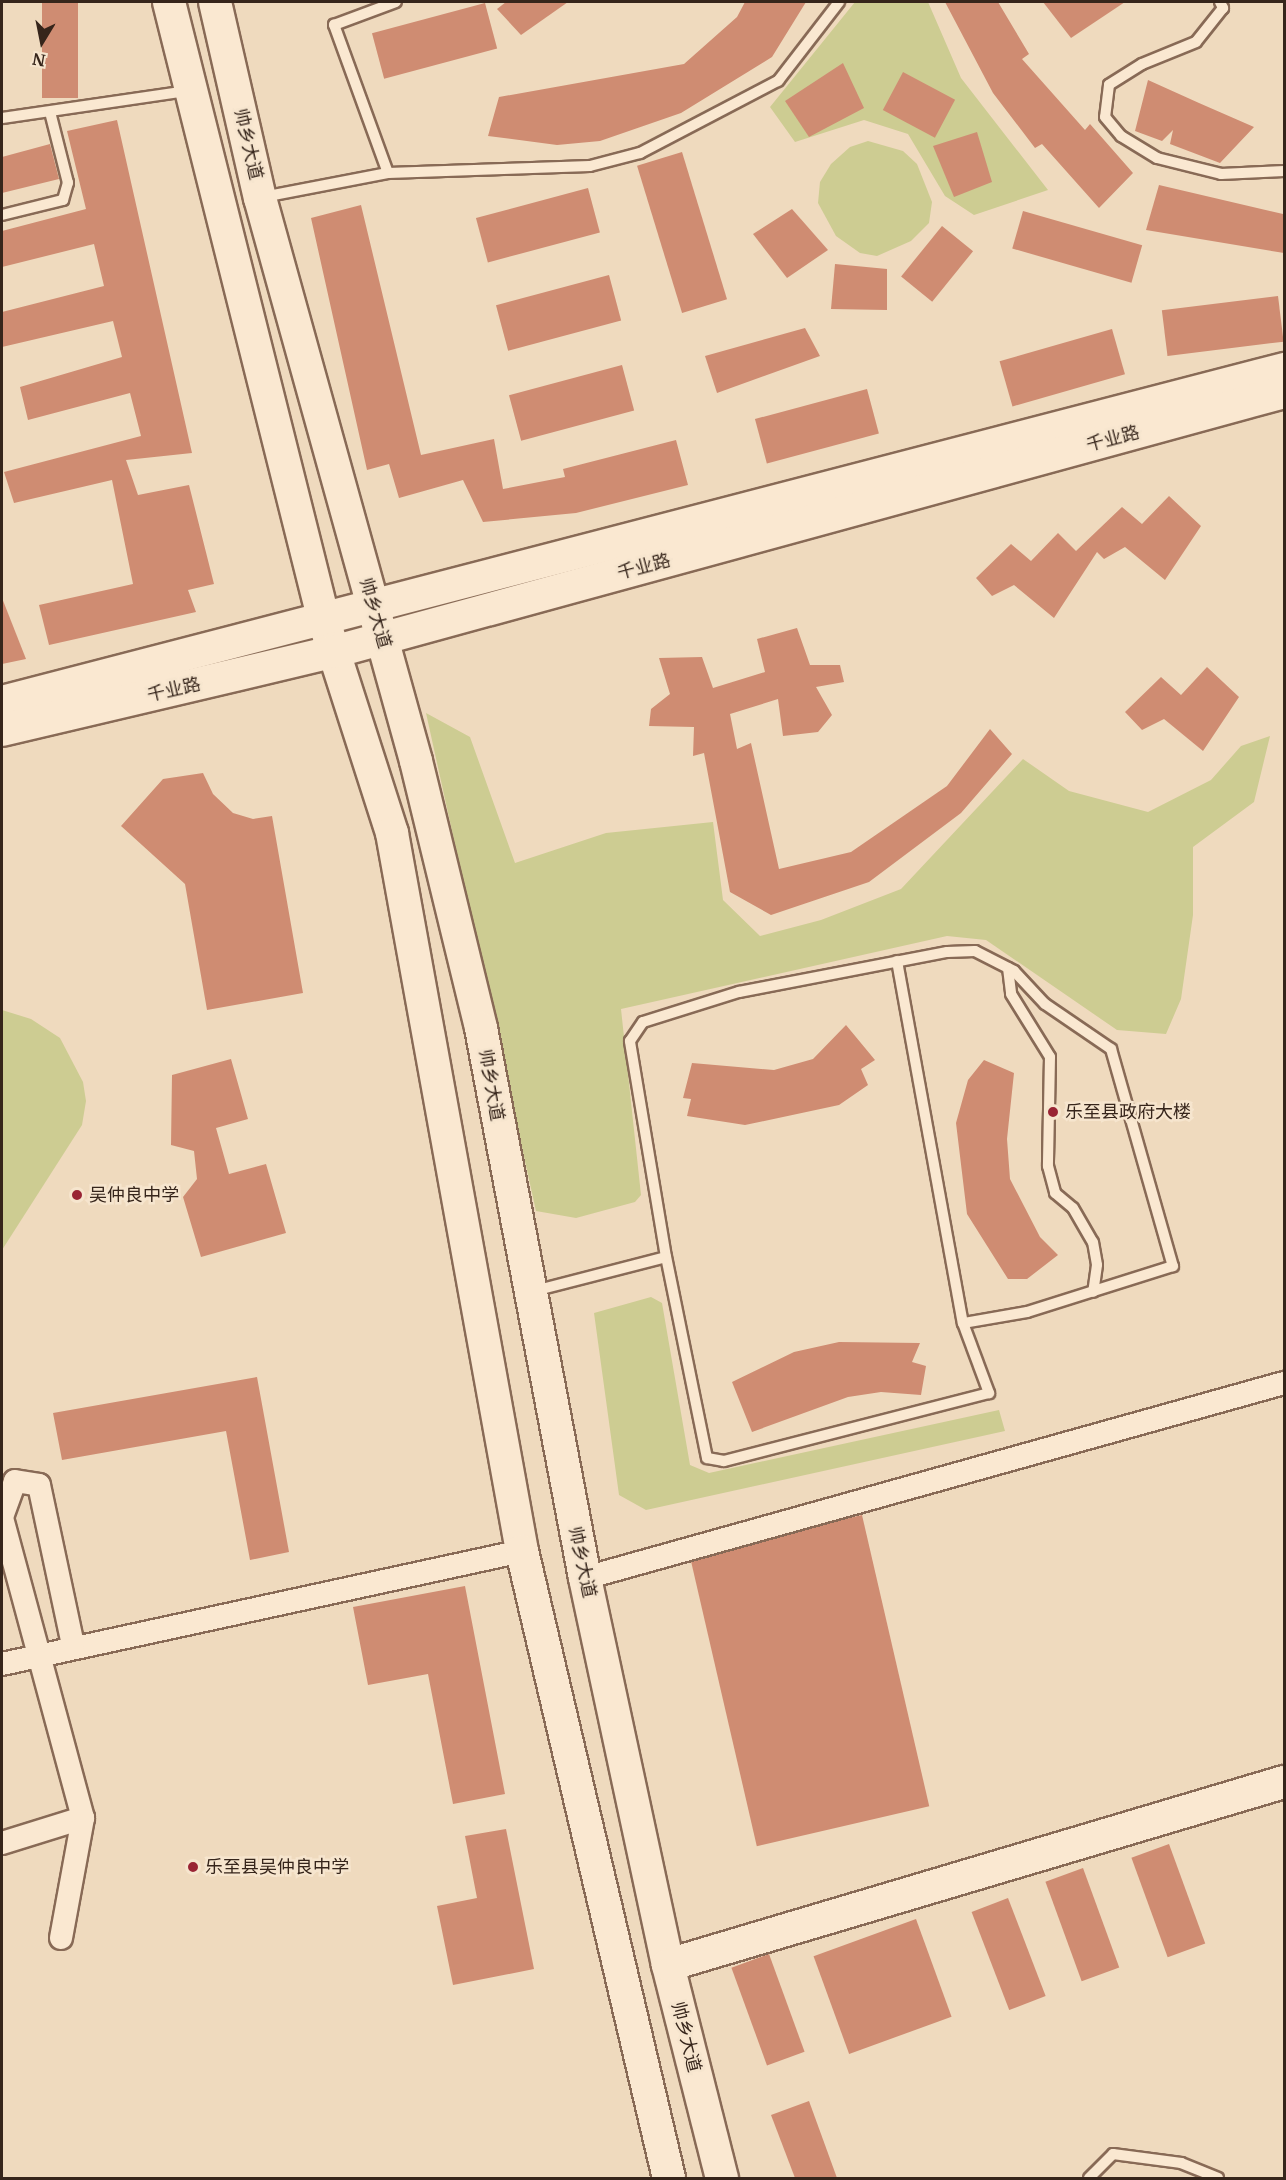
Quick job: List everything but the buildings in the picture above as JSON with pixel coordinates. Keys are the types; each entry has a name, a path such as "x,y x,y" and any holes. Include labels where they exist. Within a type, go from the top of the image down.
{"main road":[{"path":"169,2 324,621 392,833 522,1551 669,2178"},
{"name":"帅乡大道","path":"215,2 260,198 383,639 481,1028 528,1292 585,1578 668,1965 722,2178"},
{"name":"千业路","path":"2,702 324,621 1284,369"},
{"name":"千业路","path":"2,730 383,639 1284,392"},
{"path":"668,1965 1284,1782"}],"street":[{"path":"585,1578 1284,1383"},
{"path":"61,1938 83,1818 2,1517 15,1481 39,1485 73,1645"},
{"path":"2,1664 73,1645 522,1551"},
{"path":"2,1843 83,1818"}],"lane":[{"path":"388,173 334,25 396,2"},
{"path":"260,198 388,173 590,166 640,153 778,81 839,2"},
{"path":"1220,2 1223,8 1196,42 1142,64 1109,85 1105,117 1121,136 1157,158 1221,174 1284,171"},
{"path":"2,118 190,91"},
{"path":"2,215 63,200 68,183 50,112"},
{"path":"897,961 963,1323 989,1393 735,1459 706,1458 666,1257 630,1041 643,1022 739,992 897,961 975,951 1008,968 1045,1004 1111,1049 1168,1241 1173,1266 1027,1312 963,1323"},
{"path":"1008,968 1011,994 1050,1057 1047,1166 1055,1193 1073,1208 1093,1242 1097,1265 1093,1292"},
{"path":"528,1292 666,1257"},
{"path":"1089,2178 1113,2154 1181,2163 1218,2178"}],"shaded area":[{"path":"855,2 928,2 961,78 1048,190 974,215 945,196 908,134 864,120 795,142 770,107"},
{"path":"868,141 903,151 917,164 932,202 929,223 911,241 877,256 860,253 836,236 818,203 820,182 831,164 850,147"},
{"path":"426,713 470,737 515,863 606,833 713,822 723,900 760,936 821,920 901,889 1023,759 1069,791 1148,812 1211,780 1241,746 1270,736 1254,802 1193,847 1193,915 1181,999 1166,1034 1117,1030 986,940 947,936 621,1009 641,1195 635,1202 576,1218 536,1211"},
{"path":"2,1010 31,1019 60,1038 83,1082 86,1101 82,1125 2,1250"},
{"path":"651,1297 662,1303 690,1465 709,1473 999,1410 1005,1431 646,1510 619,1495 594,1313"}],"place":[{"name":"乐至县政府大楼","path":"1053,1112"},
{"name":"吴仲良中学","path":"77,1195"},
{"name":"乐至县吴仲良中学","path":"193,1867"}]}
